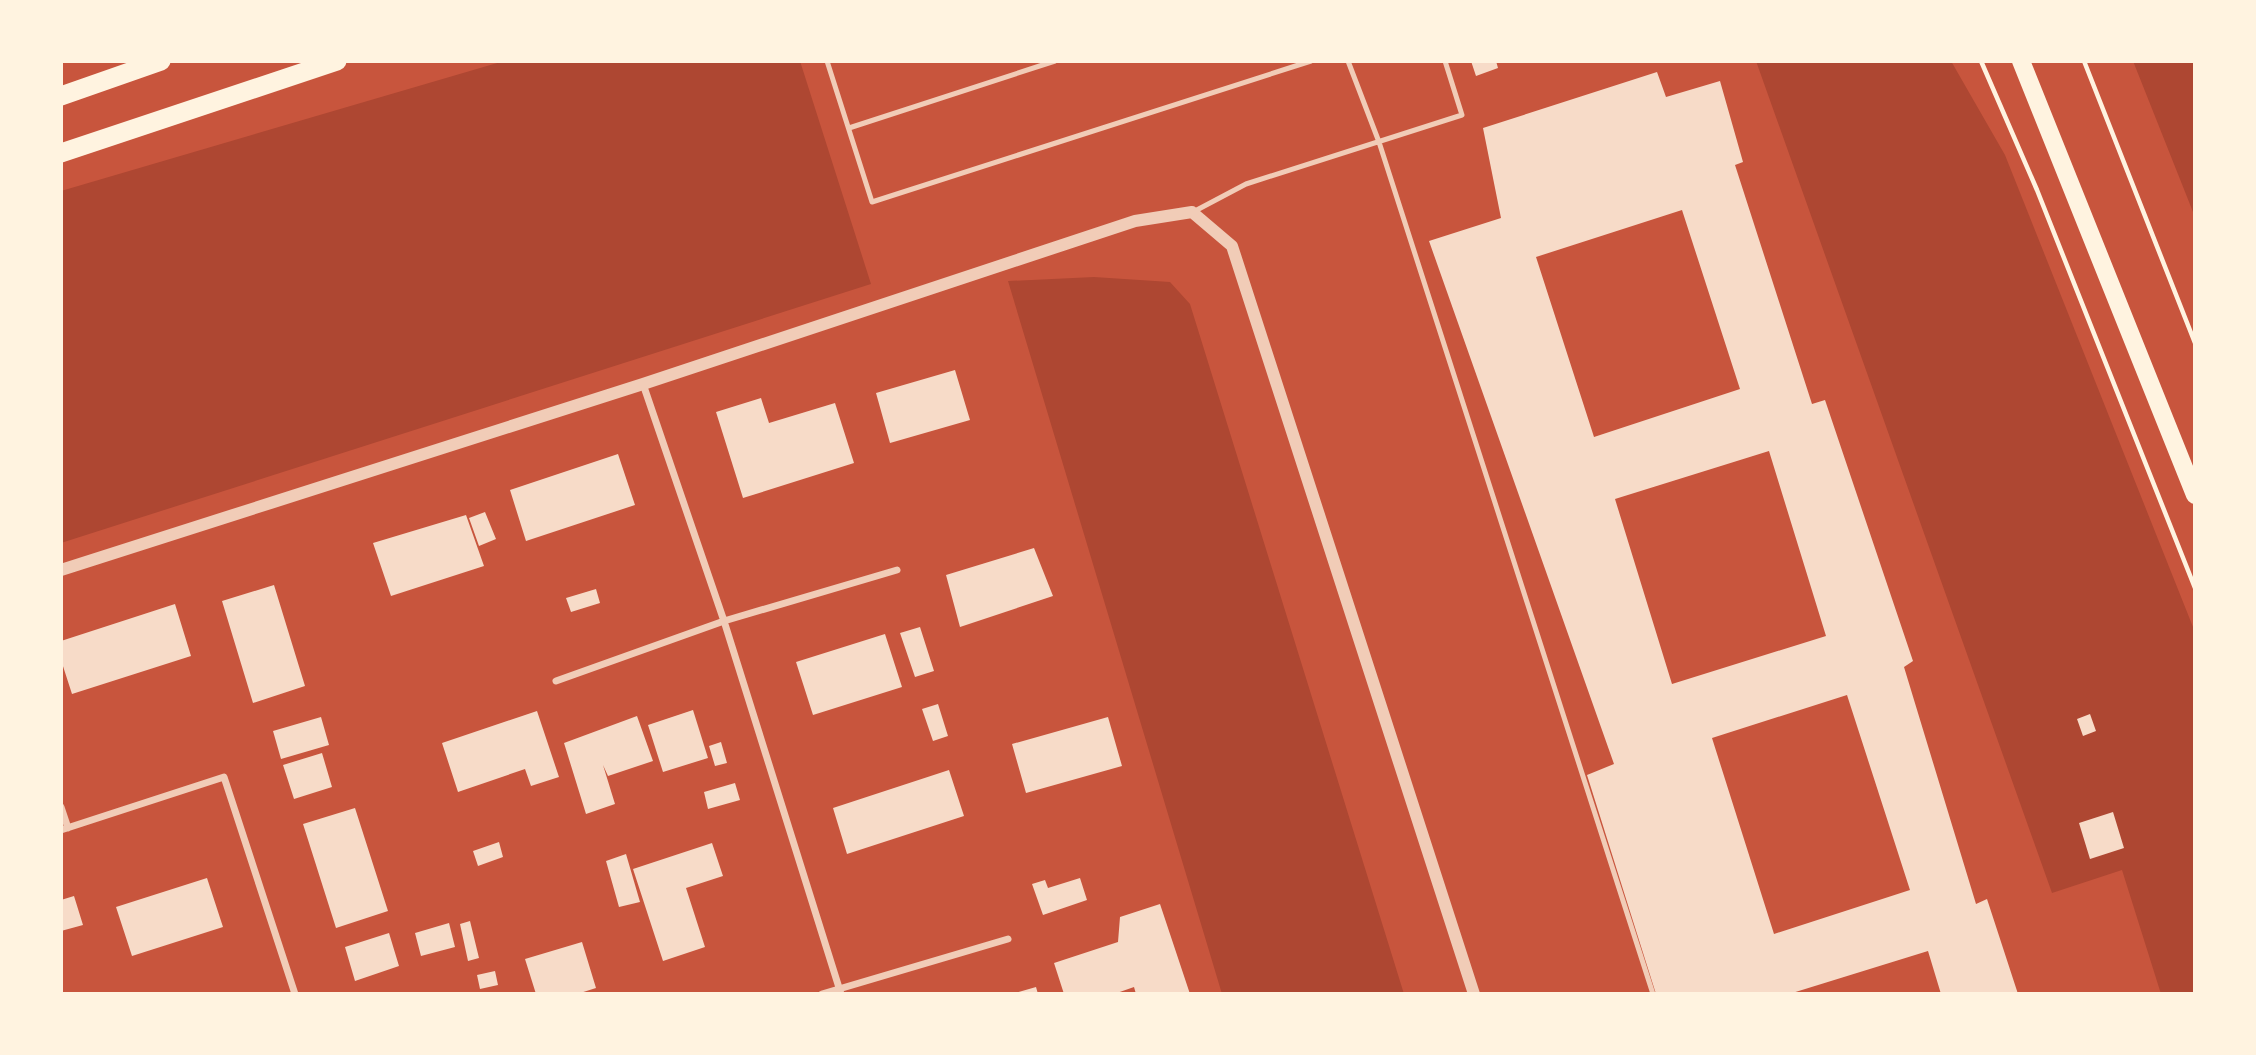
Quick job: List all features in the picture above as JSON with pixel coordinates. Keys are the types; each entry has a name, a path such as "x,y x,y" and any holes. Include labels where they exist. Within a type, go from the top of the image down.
{"highway":[{"path":"61,96 161,61"},
{"path":"61,153 337,61"}],"main road":[{"path":"2021,61 2195,495"}],"street":[{"path":"61,570 643,384 1135,221 1192,212 1232,246 1474,994"},
{"path":"643,384 724,621 840,991"},
{"path":"555,681 724,621 897,570"},
{"path":"61,807 65,829 224,777 295,994"},
{"path":"822,994 840,991 1008,939"}],"lane":[{"path":"827,61 872,202 1311,61"},
{"path":"849,128 1055,61"},
{"path":"1348,61 1379,142 1653,994"},
{"path":"1192,212 1246,184 1462,115 1445,61"}],"path":[{"path":"1981,61 2037,190 2195,587"},
{"path":"2084,61 2195,343"}],"shaded area":[{"path":"504,61 800,61 871,284 61,543 61,191"},
{"path":"1756,61 1951,61 2005,155 2195,632 2195,994 2161,994 2122,870 2052,893"},
{"path":"2133,61 2195,61 2195,217"},
{"path":"1094,277 1170,282 1190,304 1404,994 1222,994 1008,281"}],"building":[{"path":"1471,61 1496,61 1498,68 1476,76"},
{"path":"1657,72 1666,97 1720,81 1743,162 1735,165 1812,404 1825,400 1913,661 1904,667 1976,904 1987,899 2018,994 1941,994 1928,951 1789,994 1656,994 1587,775 1614,764 1429,241 1501,218 1483,128","holes":["1682,210 1740,389 1594,437 1536,257","1769,451 1826,636 1672,684 1615,499","1847,695 1910,890 1774,934 1712,738"]},
{"path":"955,370 970,420 890,443 876,393"},
{"path":"761,398 769,423 835,403 854,463 743,498 716,412"},
{"path":"618,454 635,505 526,541 510,490"},
{"path":"485,512 496,539 479,546 469,518"},
{"path":"466,515 484,566 391,596 373,543"},
{"path":"1034,548 1053,596 960,627 946,575"},
{"path":"274,585 305,686 253,703 222,601"},
{"path":"596,589 600,603 571,612 566,598"},
{"path":"175,604 191,656 72,694 61,660 61,641"},
{"path":"920,627 934,671 915,677 900,633"},
{"path":"885,634 902,687 813,715 796,662"},
{"path":"938,704 948,736 933,741 922,709"},
{"path":"693,710 708,758 663,772 648,725"},
{"path":"537,711 559,777 531,786 525,769 458,792 442,743"},
{"path":"2090,714 2096,731 2083,736 2077,719"},
{"path":"637,716 653,761 608,776 603,765 615,804 586,814 564,743"},
{"path":"321,717 329,745 281,759 273,731"},
{"path":"1108,717 1122,766 1026,793 1012,744"},
{"path":"721,742 727,763 715,766 709,746"},
{"path":"322,753 332,787 294,799 283,765"},
{"path":"949,770 964,816 847,854 833,808"},
{"path":"735,783 740,800 708,809 704,792"},
{"path":"355,808 388,911 336,928 303,824"},
{"path":"2113,812 2124,848 2090,859 2079,823"},
{"path":"499,842 503,857 478,866 473,851"},
{"path":"712,843 723,876 686,888 705,947 663,961 633,869"},
{"path":"626,854 640,902 619,907 606,861"},
{"path":"207,878 223,927 132,956 116,907"},
{"path":"1080,878 1087,900 1043,915 1032,884 1045,880 1048,888"},
{"path":"74,896 83,925 61,931 61,900"},
{"path":"1160,904 1190,994 1136,994 1134,987 1114,994 1064,994 1054,963 1118,942 1120,917"},
{"path":"470,921 479,958 468,961 460,924"},
{"path":"449,923 455,947 421,956 415,933"},
{"path":"389,933 399,966 355,981 345,947"},
{"path":"582,942 596,988 577,994 536,994 525,959"},
{"path":"495,971 498,985 480,989 477,975"},
{"path":"1036,987 1038,994 1015,994 1015,993"}]}
